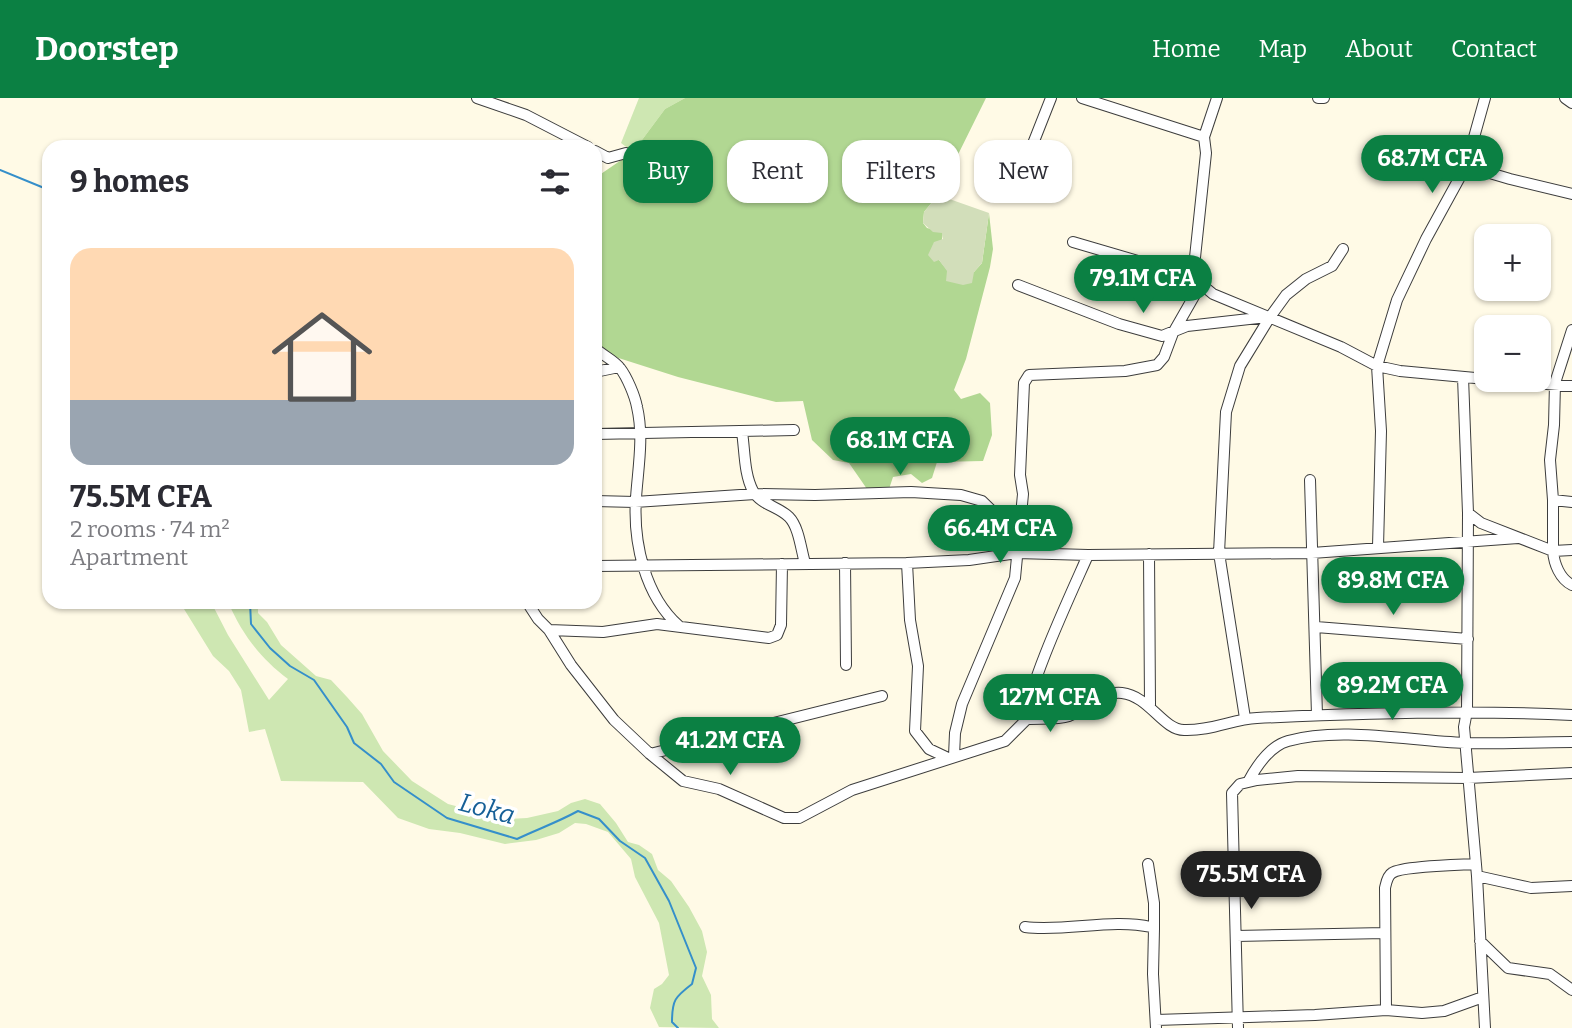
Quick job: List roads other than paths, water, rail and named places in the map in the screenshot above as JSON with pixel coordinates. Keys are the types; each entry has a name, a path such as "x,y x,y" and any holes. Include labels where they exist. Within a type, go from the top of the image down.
{"street":[{"path":"477,98 526,115 574,140"},
{"path":"1034,140 1051,98"},
{"path":"1082,98 1204,137"},
{"path":"1217,98 1204,137 1206,153 1194,267 1201,284 1213,294 1341,347 1377,366 1400,371 1474,378"},
{"path":"1318,98 1324,98"},
{"path":"1378,548 1381,431 1377,366 1397,300 1426,239 1466,166 1485,98"},
{"path":"1565,98 1572,103"},
{"path":"602,155 608,158 623,154"},
{"path":"1466,166 1572,194"},
{"path":"1073,242 1148,264 1194,267"},
{"path":"1245,718 1219,553 1226,412 1240,366 1270,317 1286,295 1306,279 1332,266 1343,249"},
{"path":"951,757 962,704 1015,578 1023,494 1020,463 1024,383 1029,375 1125,371 1157,365 1164,357 1173,333 1201,284"},
{"path":"1018,285 1119,324 1162,336 1187,326 1270,317"},
{"path":"1572,330 1555,383 1550,460 1554,562 1567,583 1572,584"},
{"path":"602,356 619,367 637,405 641,434 635,502 637,534 648,584 666,614 679,626"},
{"path":"602,371 619,367"},
{"path":"1462,377 1468,513 1467,711 1464,727 1477,876 1485,1028"},
{"path":"1551,383 1572,386"},
{"path":"602,434 794,430"},
{"path":"742,432 747,476 755,494 760,500 783,512 793,522 805,564"},
{"path":"1310,480 1317,715"},
{"path":"602,500 635,502 755,494 911,492 961,495 982,501 1019,537"},
{"path":"1553,500 1572,502"},
{"path":"1468,513 1481,523 1553,551 1572,550"},
{"path":"602,566 907,563 968,560 1017,553 1312,553 1518,538"},
{"path":"1149,554 1150,705"},
{"path":"1027,719 1026,709 1038,676 1088,555"},
{"path":"845,563 846,665"},
{"path":"907,563 910,620 918,666 915,731 929,749 951,757"},
{"path":"549,630 604,632 657,624 769,638 777,635 781,625 782,564"},
{"path":"532,609 549,630 570,665 614,720 650,754 683,780 719,789 785,818 799,818 852,790 1005,740 1027,719 1070,716 1103,695 1124,693 1150,705 1164,720 1181,730 1217,728 1245,718 1317,715 1467,711 1572,715"},
{"path":"1316,627 1468,639"},
{"path":"650,754 882,696"},
{"path":"1248,782 1269,753 1285,741 1326,734 1465,743 1572,742"},
{"path":"1238,1023 1232,793 1240,784 1298,776 1468,778 1572,774"},
{"path":"1148,864 1154,903 1153,974 1156,1024 1238,1023 1386,1010 1422,1013 1444,1011 1483,997"},
{"path":"1386,1010 1385,888 1392,873 1476,864"},
{"path":"1477,876 1531,888 1572,886"},
{"path":"1025,927 1043,929 1144,925 1154,929"},
{"path":"1236,936 1385,933"},
{"path":"1480,941 1508,968 1550,974 1572,990"},
{"path":"1312,1028 1315,1015"}],"waterway":[{"name":"Loka","path":"0,170 42,187"},
{"name":"Loka","path":"250,609 251,624 270,648 290,666 314,680 347,727 354,743 381,764 394,782 447,818 517,839 578,811 599,819 620,841 645,858 669,901 696,968 692,984 678,996 674,1004 672,1022 678,1028"}]}
